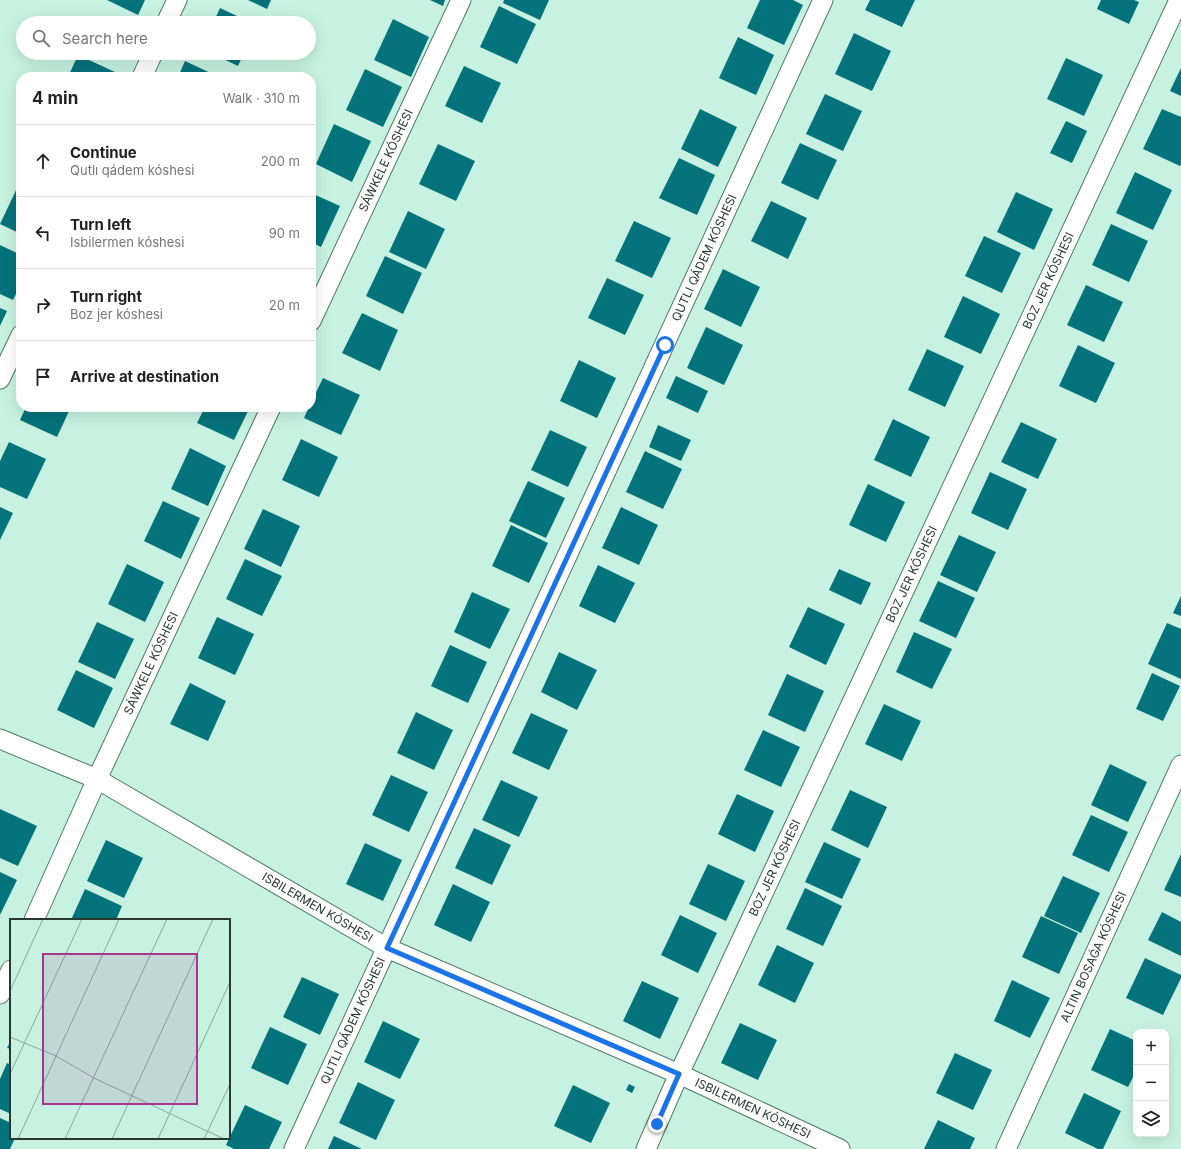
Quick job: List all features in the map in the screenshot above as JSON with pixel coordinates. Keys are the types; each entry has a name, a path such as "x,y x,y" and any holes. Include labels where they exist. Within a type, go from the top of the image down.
{"street":[{"path":"169,16 177,0"},
{"name":"SÁWKELE KÓSHESI","path":"316,310 461,0"},
{"path":"294,1149 823,0"},
{"name":"BOZ JER KÓSHESI","path":"646,1149 679,1074 1178,0"},
{"path":"144,72 150,60"},
{"path":"0,379 16,345"},
{"name":"SÁWKELE KÓSHESI","path":"34,919 97,779 269,412"},
{"name":"ISBILERMEN KÓSHESI","path":"0,739 97,779 387,948 679,1074 840,1149"},
{"path":"1006,1149 1181,765"},
{"path":"0,994 10,972"}],"building":[{"path":"107,0 145,0 138,15"},
{"path":"248,0 271,0 267,9"},
{"path":"430,0 445,0 443,6"},
{"path":"504,0 549,0 540,20 503,3"},
{"path":"760,0 793,0 803,5 784,45 747,28"},
{"path":"870,0 915,0 902,27 865,10"},
{"path":"1101,0 1134,0 1139,2 1129,24 1097,9"},
{"path":"499,6 536,24 517,64 480,47"},
{"path":"220,8 237,16 216,16"},
{"path":"393,19 429,37 411,77 374,60"},
{"path":"854,33 891,51 872,91 835,74"},
{"path":"738,37 774,55 756,95 719,78"},
{"path":"1066,58 1103,75 1084,116 1047,99"},
{"path":"76,60 89,60 115,72 70,72"},
{"path":"226,60 241,60 238,66"},
{"path":"185,61 208,72 180,72"},
{"path":"464,66 501,83 482,123 445,106"},
{"path":"1181,68 1181,96 1170,91"},
{"path":"365,69 402,87 383,127 346,110"},
{"path":"825,94 862,111 843,151 806,134"},
{"path":"700,109 737,127 718,167 681,149"},
{"path":"1162,109 1181,117 1180,166 1143,149"},
{"path":"1066,121 1087,131 1072,163 1050,153"},
{"path":"334,124 371,141 352,182 316,164"},
{"path":"800,143 837,160 818,200 781,183"},
{"path":"438,144 475,161 456,201 419,184"},
{"path":"679,158 715,175 697,215 659,198"},
{"path":"1135,172 1172,190 1153,230 1116,213"},
{"path":"16,190 16,232 0,224"},
{"path":"1016,192 1053,209 1034,250 997,232"},
{"path":"316,195 340,206 321,247 316,244"},
{"path":"771,201 807,218 788,259 751,241"},
{"path":"408,211 445,229 426,269 389,252"},
{"path":"634,221 671,238 652,278 615,261"},
{"path":"1111,224 1148,241 1129,282 1092,265"},
{"path":"984,236 1021,253 1002,293 965,276"},
{"path":"0,245 16,253 16,294 13,300 0,294"},
{"path":"385,256 422,273 403,314 366,296"},
{"path":"723,269 760,287 741,327 704,309"},
{"path":"607,278 644,295 625,335 588,318"},
{"path":"1086,285 1123,302 1104,342 1067,325"},
{"path":"963,296 1000,314 981,354 944,337"},
{"path":"0,308 7,311 0,326"},
{"path":"362,313 398,330 380,371 342,353"},
{"path":"706,327 743,345 724,385 687,368"},
{"path":"1078,345 1115,363 1096,403 1059,386"},
{"path":"927,349 964,366 945,407 908,390"},
{"path":"579,360 616,378 597,418 560,401"},
{"path":"676,376 708,391 698,413 666,398"},
{"path":"323,378 360,395 341,435 304,418 307,412 316,412 316,393"},
{"path":"24,412 69,412 57,437 20,420"},
{"path":"202,412 248,412 234,440 197,423"},
{"path":"893,419 930,437 911,477 874,460"},
{"path":"1021,422 1057,439 1038,479 1001,462"},
{"path":"658,425 691,440 681,461 649,447"},
{"path":"550,430 587,447 568,487 531,470"},
{"path":"301,439 338,457 319,497 282,480"},
{"path":"9,442 46,459 27,499 0,487 0,461"},
{"path":"190,448 226,466 208,506 171,489"},
{"path":"645,451 682,469 663,509 626,492"},
{"path":"990,472 1027,489 1008,530 971,513"},
{"path":"528,481 565,498 546,538 509,521"},
{"path":"868,484 905,502 886,542 849,525"},
{"path":"163,501 200,518 181,559 144,541"},
{"path":"0,507 13,513 0,540"},
{"path":"621,507 658,525 639,565 602,548"},
{"path":"263,509 300,526 281,567 244,549"},
{"path":"511,525 548,543 529,583 492,566"},
{"path":"959,535 996,552 977,592 940,575"},
{"path":"245,559 282,576 262,616 226,599"},
{"path":"127,564 164,582 145,622 108,604"},
{"path":"598,565 635,583 615,623 579,606"},
{"path":"839,569 871,583 861,605 829,590"},
{"path":"938,581 975,598 956,638 919,621"},
{"path":"472,592 510,609 490,649 454,632"},
{"path":"1181,596 1181,616 1173,613"},
{"path":"808,607 845,624 826,665 789,647"},
{"path":"217,617 254,634 235,675 198,658"},
{"path":"97,622 134,639 115,679 78,662"},
{"path":"1167,623 1181,629 1181,679 1148,664"},
{"path":"914,632 952,649 932,689 896,672"},
{"path":"450,645 487,662 468,703 431,686"},
{"path":"559,652 597,670 577,710 541,692"},
{"path":"76,670 113,688 94,728 57,710"},
{"path":"1152,673 1180,686 1163,721 1136,709"},
{"path":"787,674 824,691 805,732 768,715"},
{"path":"190,683 226,701 208,741 170,724"},
{"path":"884,704 921,721 902,761 865,744"},
{"path":"416,712 453,730 434,770 397,753"},
{"path":"531,713 568,730 549,770 512,753"},
{"path":"763,730 800,747 781,787 744,770"},
{"path":"1110,764 1147,782 1128,822 1091,805"},
{"path":"391,775 428,792 409,832 372,815"},
{"path":"501,780 538,797 519,837 482,820"},
{"path":"850,790 887,807 868,848 831,830"},
{"path":"737,794 774,811 755,852 718,834"},
{"path":"0,809 37,826 18,866 0,858"},
{"path":"1091,815 1128,832 1109,872 1072,855"},
{"path":"474,828 511,845 492,885 455,868"},
{"path":"106,840 143,858 124,898 87,881"},
{"path":"824,842 861,859 842,899 805,882"},
{"path":"365,843 402,860 383,901 346,884"},
{"path":"1181,854 1181,897 1164,890"},
{"path":"708,864 745,881 726,921 689,904"},
{"path":"0,872 17,880 0,915"},
{"path":"1063,876 1100,893 1081,933 1044,916"},
{"path":"453,884 490,902 471,942 434,925"},
{"path":"805,888 842,906 823,946 786,929"},
{"path":"85,889 122,906 116,919 71,919"},
{"path":"1162,912 1181,922 1181,956 1148,940"},
{"path":"680,915 717,933 698,973 661,955"},
{"path":"1041,916 1078,933 1059,974 1022,957"},
{"path":"777,945 814,963 795,1003 758,985"},
{"path":"1145,958 1181,975 1181,978 1163,1015 1126,998"},
{"path":"302,977 339,994 320,1035 283,1017"},
{"path":"1012,980 1050,998 1030,1038 994,1021"},
{"path":"642,981 679,998 660,1039 623,1021"},
{"path":"383,1021 420,1039 400,1079 364,1062"},
{"path":"740,1023 777,1040 758,1080 721,1063"},
{"path":"270,1027 307,1044 288,1085 251,1068"},
{"path":"1110,1029 1133,1040 1133,1077 1128,1087 1091,1070"},
{"path":"10,1042 10,1049 7,1048"},
{"path":"955,1053 992,1070 973,1110 936,1093"},
{"path":"7,1063 10,1064 10,1114 0,1109 0,1079"},
{"path":"358,1082 395,1100 376,1140 339,1123"},
{"path":"629,1084 635,1087 632,1093 626,1090"},
{"path":"573,1085 610,1103 591,1143 554,1126"},
{"path":"1084,1093 1121,1111 1103,1149 1098,1149 1065,1133"},
{"path":"245,1105 282,1122 269,1149 234,1149 226,1145"},
{"path":"0,1118 10,1123 10,1139 15,1139 10,1149 0,1149"},
{"path":"938,1120 975,1138 970,1149 924,1149"},
{"path":"334,1136 362,1149 328,1149"}],"route":[{"path":"657,1124 679,1074 387,948 665,345"}]}
